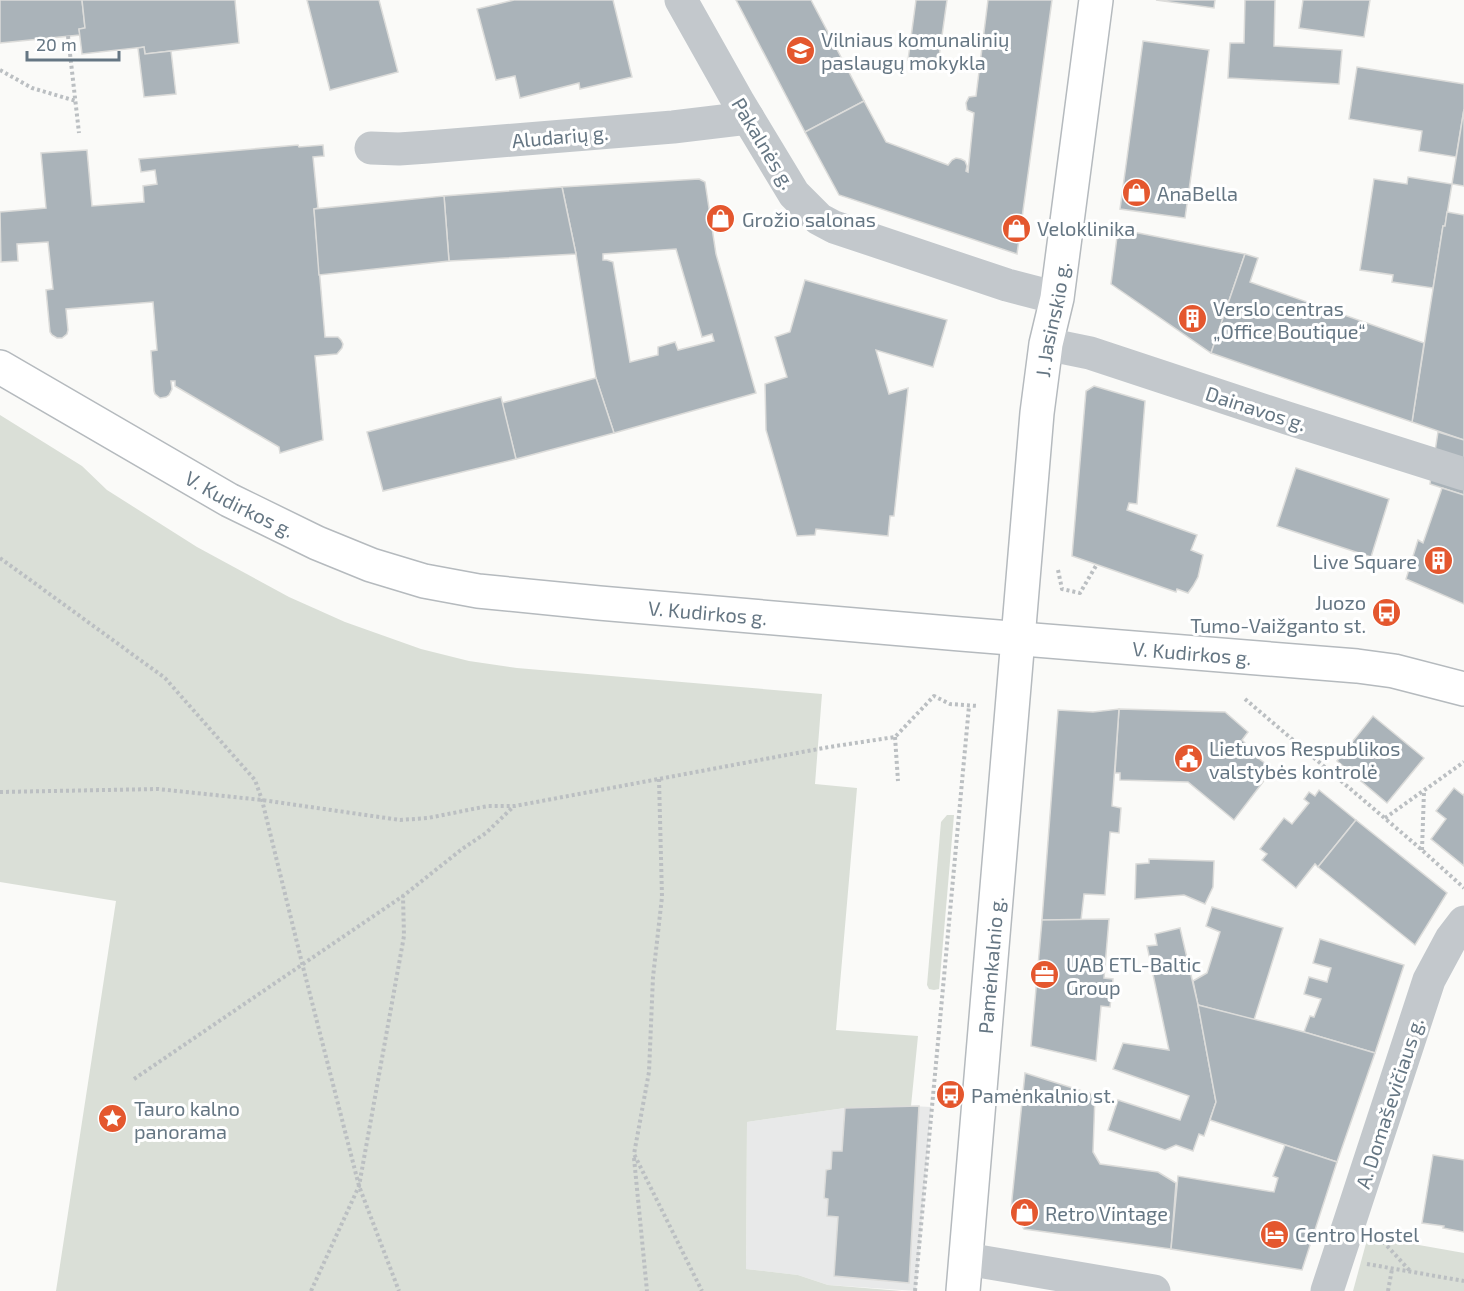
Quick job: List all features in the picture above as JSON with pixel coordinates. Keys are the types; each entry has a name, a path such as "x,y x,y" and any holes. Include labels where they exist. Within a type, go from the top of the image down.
{"main road":[{"name":"J. Jasinskio g.","path":"1018,639 1037,413 1046,344 1057,297 1096,0"},
{"name":"V. Kudirkos g.","path":"0,367 229,500 327,548 371,565 424,581 478,591 588,602 1357,666 1394,671 1464,689"},
{"name":"Pamėnkalnio g.","path":"963,1291 1018,639"}],"street":[{"name":"Pakalnės g.","path":"681,0 794,194 819,219 834,227 996,281 1057,297"},
{"name":"Aludarių g.","path":"371,148 428,147 673,127 748,118"},
{"name":"Dainavos g.","path":"1046,344 1090,353 1464,474"},
{"name":"A. Domaševičiaus g.","path":"1328,1291 1429,980 1451,939 1464,922"},
{"path":"966,1259 1154,1291"}],"path":[{"path":"68,36 79,133"},
{"path":"0,70 32,88 76,101"},
{"path":"0,558 165,678 255,780 262,800 359,1186 399,1291"},
{"path":"1058,570 1062,589 1080,593 1097,564"},
{"path":"0,792 158,789 262,800 400,820 428,818 488,806 515,806 829,747 895,737 934,696 951,704 978,706"},
{"path":"1245,699 1464,888"},
{"path":"915,1291 969,706"},
{"path":"895,737 898,781"},
{"path":"1384,818 1464,762"},
{"path":"647,1291 634,1154 649,1072 653,977 662,897 659,779"},
{"path":"1422,850 1424,791"},
{"path":"134,1079 403,896 486,833 515,806"},
{"path":"311,1291 359,1186 404,936 403,896"},
{"path":"634,1154 702,1291"},
{"path":"1354,1211 1411,1272"},
{"path":"1338,1259 1464,1281"},
{"path":"1388,1291 1392,1269"}],"shaded area":[{"path":"0,415 82,466 107,490 197,547 289,597 345,622 421,649 469,661 517,668 822,694 815,784 857,788 836,1030 918,1036 911,1106 845,1108 747,1122 746,1269 798,1275 828,1285 902,1291 56,1291 116,901 0,882"},
{"path":"947,815 954,815 939,989 934,990 929,989 927,985 941,822"},
{"path":"931,1107 916,1291 828,1285 798,1275 746,1269 747,1122 845,1108"},
{"path":"1368,1236 1464,1253 1464,1291 1353,1291"}],"building":[{"path":"0,0 82,0 85,28 79,29 80,35 0,43"},
{"path":"82,0 235,0 239,43 145,54 144,47 82,54 79,29 85,28"},
{"path":"307,0 379,0 398,72 330,90"},
{"path":"514,0 613,0 632,77 580,89 579,83 520,98 515,76 496,80 477,9"},
{"name":"Vilniaus komunalinių paslaugų mokykla","path":"736,0 811,0 864,101 805,132"},
{"path":"916,0 947,0 938,64 908,60"},
{"path":"988,0 1052,0 1017,254 839,195 805,132 864,101 886,142 948,165 956,158 961,159 965,161 968,172 974,113 967,110 966,103 969,97 976,96"},
{"path":"1156,0 1215,0 1214,8"},
{"path":"1245,0 1275,0 1274,46 1342,50 1339,84 1228,78 1230,43 1244,43"},
{"path":"1303,0 1370,0 1364,37 1299,28"},
{"path":"1143,41 1209,50 1185,218 1120,209"},
{"path":"144,47 145,54 171,51 176,94 144,97 138,48"},
{"path":"1357,67 1464,84 1464,109 1456,157 1419,151 1422,131 1349,119"},
{"path":"1464,109 1464,186 1452,184"},
{"path":"298,145 299,147 323,145 324,156 313,157 318,208 314,209 325,337 338,337 343,344 337,354 315,356 323,440 280,453 279,447 175,386 175,381 171,381 172,389 169,395 160,398 154,391 151,351 157,350 153,302 66,309 67,334 62,338 57,338 50,332 46,290 53,289 48,242 17,244 18,261 1,262 0,212 46,208 41,153 87,150 92,206 144,202 143,186 157,184 155,170 141,172 139,159"},
{"path":"1408,177 1452,184 1433,288 1392,282 1393,275 1360,270 1374,179 1407,184"},
{"path":"699,179 705,182 716,254 756,393 614,433 596,378 576,254 562,187","holes":["676,249 702,337 712,334 714,341 678,350 675,342 658,347 658,355 630,362 613,262 603,260 603,254"]},
{"path":"562,187 576,254 449,261 444,196"},
{"path":"444,196 449,261 319,275 314,209"},
{"path":"1447,212 1464,215 1464,440 1412,422"},
{"name":"Verslo centras „Office Boutique“","path":"1118,229 1245,254 1211,353 1111,284"},
{"path":"1245,254 1258,258 1250,282 1424,343 1412,422 1211,353"},
{"path":"805,280 947,320 933,367 876,350 889,394 908,388 894,516 890,516 888,536 816,529 815,535 797,536 766,430 765,384 787,377 775,337 790,332"},
{"path":"596,378 614,433 516,459 502,403"},
{"path":"1094,386 1145,401 1137,504 1129,503 1127,510 1197,535 1191,550 1203,555 1198,577 1188,593 1177,589 1176,592 1072,556 1086,391"},
{"path":"501,397 516,459 383,491 367,432"},
{"path":"1438,432 1464,440 1464,495 1430,484"},
{"path":"1296,468 1389,499 1371,557 1277,526"},
{"name":"Live Square","path":"1442,488 1464,495 1464,604 1406,579 1418,540 1423,543"},
{"name":"Lietuvos Respublikos valstybės kontrolė","path":"1119,709 1225,712 1248,732 1242,740 1249,747 1247,750 1273,769 1234,820 1188,782 1120,780 1120,773 1115,773"},
{"path":"1119,709 1112,806 1121,808 1119,833 1110,832 1105,895 1084,894 1081,920 1042,920 1058,710 1093,712"},
{"path":"1373,716 1424,758 1387,803 1337,761"},
{"path":"1454,788 1464,794 1464,866 1431,839 1446,819 1436,811"},
{"path":"1319,790 1356,820 1318,867 1315,864 1296,888 1262,860 1267,854 1260,849 1284,818 1292,824 1309,803 1304,799 1309,792 1315,796"},
{"path":"1356,820 1447,893 1415,945 1318,867"},
{"path":"1149,859 1214,861 1213,887 1205,904 1184,895 1135,899 1136,864 1149,863"},
{"path":"1212,907 1283,928 1254,1020 1198,1005 1193,981 1207,973 1220,932 1206,926"},
{"path":"1109,919 1104,978 1113,979 1110,1007 1101,1006 1096,1061 1031,1046 1042,920"},
{"path":"1180,928 1198,1005 1216,1102 1204,1136 1199,1134 1193,1151 1176,1145 1165,1150 1108,1130 1118,1100 1180,1120 1189,1096 1113,1069 1123,1043 1169,1050 1147,946 1157,945 1155,934"},
{"path":"1320,939 1404,965 1375,1053 1304,1032 1310,1016 1314,1017 1321,999 1304,994 1309,977 1327,982 1331,968 1313,963"},
{"path":"1198,1005 1375,1053 1337,1162 1210,1120 1216,1102"},
{"path":"1025,1073 1095,1095 1093,1152 1100,1164 1158,1172 1176,1183 1171,1249 1024,1229 1011,1209"},
{"path":"919,1106 909,1283 834,1276 838,1217 827,1216 828,1199 824,1198 826,1170 831,1169 832,1151 842,1151 845,1108"},
{"path":"1285,1145 1337,1162 1302,1270 1171,1249 1178,1176 1274,1192 1278,1178 1273,1176"},
{"path":"1433,1155 1464,1160 1464,1232 1422,1223"}],"place":[{"name":"Vilniaus komunalinių paslaugų mokykla","path":"800,50"},
{"name":"AnaBella","path":"1136,193"},
{"name":"Grožio salonas","path":"721,219"},
{"name":"Veloklinika","path":"1016,228"},
{"name":"Verslo centras „Office Boutique“","path":"1192,319"},
{"name":"Live Square","path":"1438,561"},
{"name":"Juozo Tumo-Vaižganto st.","path":"1387,613"},
{"name":"Lietuvos Respublikos valstybės kontrolė","path":"1188,759"},
{"name":"UAB ETL-Baltic Group","path":"1045,975"},
{"name":"Pamėnkalnio st.","path":"950,1095"},
{"name":"Tauro kalno panorama","path":"113,1119"},
{"name":"Retro Vintage","path":"1024,1213"},
{"name":"Centro Hostel","path":"1274,1234"}]}
